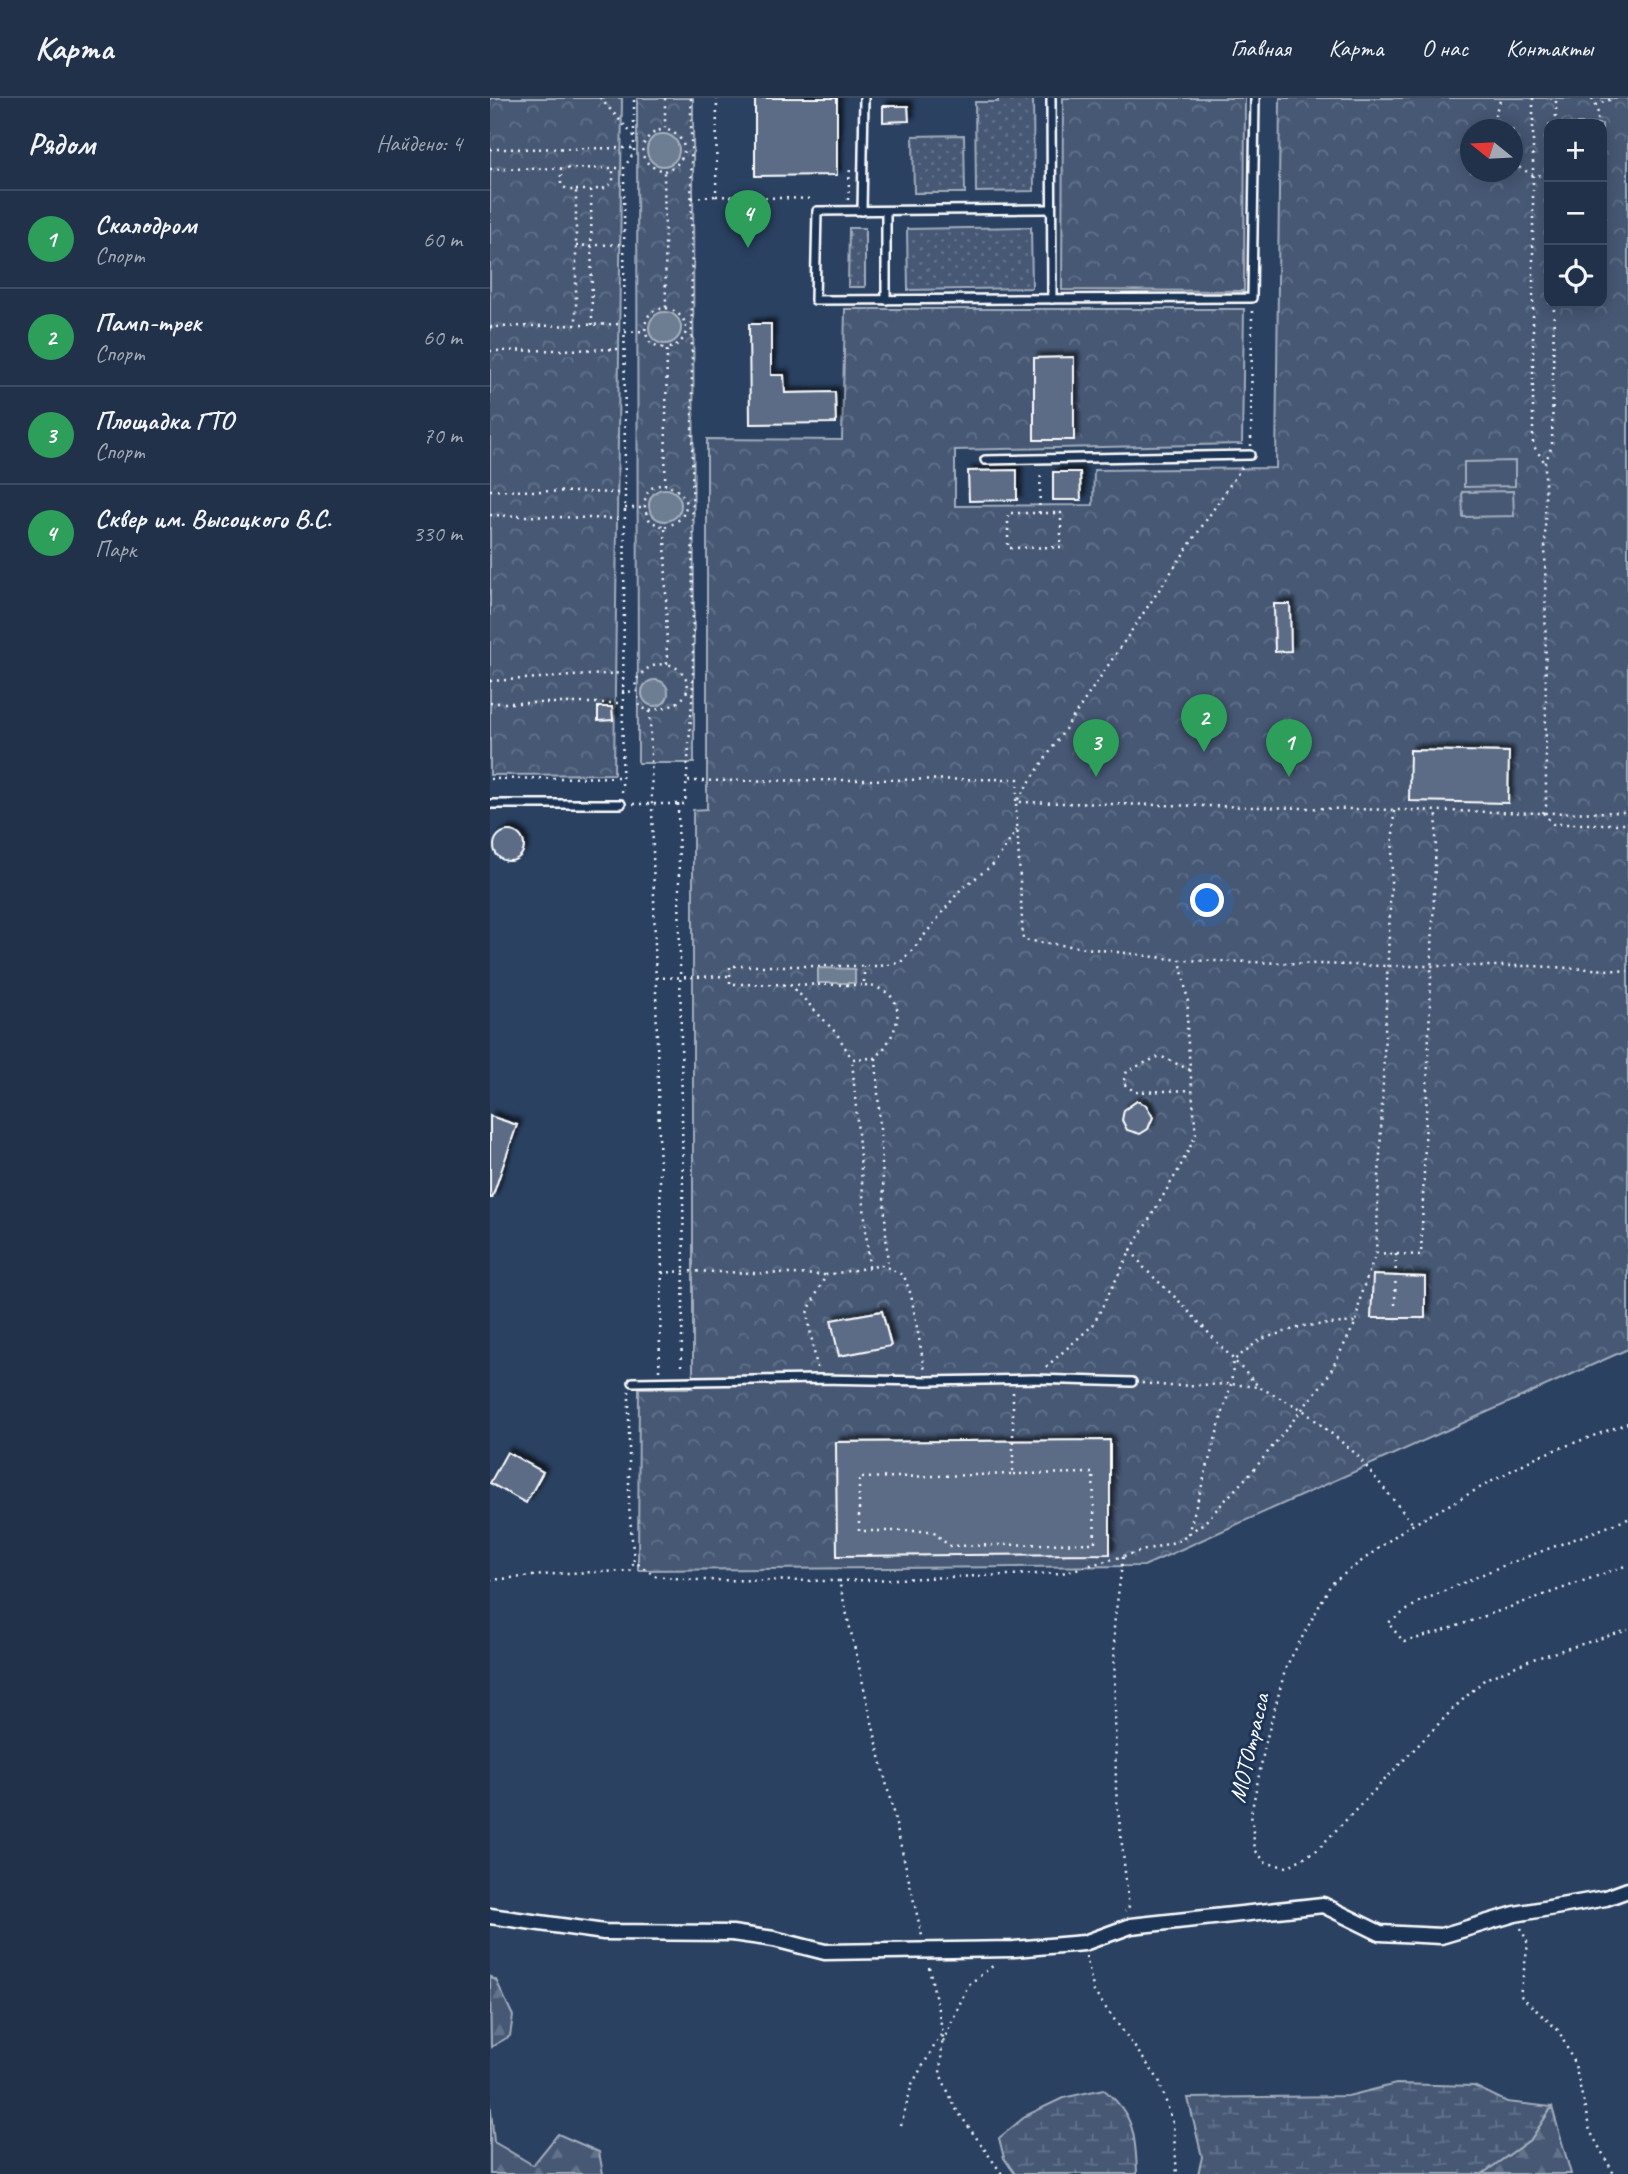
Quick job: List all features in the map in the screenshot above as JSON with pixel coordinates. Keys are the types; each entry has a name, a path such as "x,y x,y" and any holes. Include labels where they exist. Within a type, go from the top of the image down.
{"street":[{"path":"490,1916 604,1932 732,1933 774,1939 825,1952 1014,1949 1084,1943 1131,1926 1323,1905 1380,1933 1441,1936 1515,1914 1606,1898 1628,1890"}],"lane":[{"path":"862,211 864,98"},
{"path":"1051,98 1052,299"},
{"path":"1051,209 817,211 815,300 1252,298 1255,98"},
{"path":"886,211 886,300"},
{"path":"985,460 1250,455"},
{"path":"490,804 621,804"},
{"path":"633,1382 1034,1379 1132,1382"}],"path":[{"path":"600,98 634,136"},
{"path":"634,98 634,150 624,168 625,508 621,804 685,804 693,686 691,98"},
{"path":"665,98 665,128"},
{"path":"716,98 716,197"},
{"path":"1495,119 1501,98"},
{"path":"1533,98 1533,445 1545,463"},
{"path":"1556,98 1556,119"},
{"path":"1592,98 1598,119"},
{"path":"1595,104 1615,98"},
{"path":"665,128 674,131 682,139 685,150 682,160 674,168 664,171 652,167 643,151 648,135 665,128"},
{"path":"490,149 643,151"},
{"path":"685,150 692,150"},
{"path":"849,200 850,167"},
{"path":"561,168 561,185 576,191 606,188 613,182 613,168"},
{"path":"490,169 624,168"},
{"path":"1523,170 1533,175 1544,176"},
{"path":"664,171 666,308"},
{"path":"591,190 592,325"},
{"path":"576,191 576,325"},
{"path":"692,198 822,199"},
{"path":"576,246 623,244"},
{"path":"1016,802 1250,455 1252,298"},
{"path":"666,308 683,317 687,330 683,340 667,349 651,344 645,331 645,321 651,311 666,308"},
{"path":"1543,813 1546,806 1545,463 1552,446 1554,308"},
{"path":"490,327 624,324"},
{"path":"687,330 692,330"},
{"path":"625,332 645,331"},
{"path":"490,351 623,349"},
{"path":"665,485 667,349"},
{"path":"1039,513 1042,459"},
{"path":"658,484 665,485 676,488 683,495 686,507 675,524 665,527 651,522 644,508 645,497 651,488 658,484"},
{"path":"490,490 623,494"},
{"path":"686,507 693,507"},
{"path":"625,508 644,508"},
{"path":"1008,513 1039,513 1061,513 1061,547 1008,548 1008,513"},
{"path":"490,515 624,519"},
{"path":"665,527 667,664"},
{"path":"667,664 682,670 688,687 676,704 650,710 640,707 635,682 642,670 667,664"},
{"path":"490,681 622,673"},
{"path":"688,687 693,686"},
{"path":"622,691 636,692"},
{"path":"490,703 622,703"},
{"path":"650,710 662,1273 659,1381"},
{"path":"490,779 622,778"},
{"path":"687,781 1018,779 1016,802 1023,940 1180,960 1388,966 1533,965 1628,971"},
{"path":"1016,802 1543,813 1628,812"},
{"path":"678,804 684,1271 681,1381"},
{"path":"634,1561 655,1576 694,1580 839,1581 1062,1573 1178,1541 1205,1522 1256,1467 1327,1378 1356,1322 1361,1294 1376,1253 1394,810"},
{"path":"1376,1253 1421,1255 1437,811"},
{"path":"1543,813 1553,824 1628,824"},
{"path":"852,1059 876,1058 889,1044 898,1017 896,1004 891,996 883,990 864,985 730,984 730,966 880,966 900,963 961,889 994,864 1017,830"},
{"path":"1034,1379 1093,1325 1131,1250 1196,1135 1187,1032 1188,1002 1180,960"},
{"path":"864,966 864,985"},
{"path":"656,978 730,975"},
{"path":"790,984 837,1034 852,1059 869,1268"},
{"path":"1190,1070 1160,1056 1127,1070 1123,1083 1135,1092 1193,1090"},
{"path":"876,1058 888,1268"},
{"path":"1131,1250 1145,1269 1178,1300 1259,1387 1303,1410 1356,1454 1413,1525"},
{"path":"1395,1305 1396,1254"},
{"path":"662,1273 684,1271 826,1275 883,1265 904,1276 911,1295 926,1381"},
{"path":"819,1379 807,1313 826,1275"},
{"path":"1187,1535 1231,1384 1234,1360 1261,1339 1304,1326 1356,1322"},
{"path":"1013,1381 1013,1474"},
{"path":"490,1580 565,1573 630,1571 634,1561 629,1506 629,1390 633,1382"},
{"path":"1132,1382 1170,1386 1231,1384 1259,1387"},
{"name":"МОТОтрасса","path":"1628,1423 1536,1457 1413,1525 1331,1584 1286,1667 1266,1741 1251,1814 1255,1850 1266,1863 1287,1867 1317,1850 1485,1679 1533,1659 1628,1630"},
{"path":"1093,1473 1094,1543 949,1546 933,1531 859,1531 859,1478 1013,1474 1093,1473"},
{"path":"1628,1518 1497,1568 1430,1597 1388,1623 1404,1642 1443,1631 1628,1565"},
{"path":"1120,1915 1129,1908 1116,1791 1114,1626 1123,1557"},
{"path":"839,1581 943,2033 940,2074 956,2109 1002,2174"},
{"path":"1515,1914 1528,1944 1520,1995 1559,2031 1575,2065 1590,2131 1614,2174"},
{"path":"1084,1943 1094,1992 1159,2080 1173,2123 1177,2174"},
{"path":"942,2045 968,1985 1014,1949"},
{"path":"901,2125 912,2084 943,2033"}],"green space":[{"path":"490,98 622,98 614,774 490,775"},
{"path":"637,98 693,98 694,763 638,763"},
{"path":"998,98 1033,98 1034,191 976,192 975,102 998,102"},
{"path":"1063,98 1245,98 1244,291 1062,290"},
{"path":"1280,98 1628,98 1628,1349 1144,1566 638,1570 639,1388 693,1388 693,810 707,809 707,439 842,440 845,309 1244,309 1242,444 955,450 955,506 1093,505 1094,470 1276,468"},
{"path":"964,135 965,193 914,193 913,136"},
{"path":"1031,227 1032,288 908,290 907,229"},
{"path":"849,228 865,228 865,287 848,287"},
{"path":"1515,461 1515,486 1464,487 1464,462"},
{"path":"1513,491 1514,516 1463,517 1462,492"},
{"path":"490,1977 496,1980 513,2016 510,2036 491,2047"},
{"path":"1396,2084 1474,2086 1507,2102 1552,2107 1531,2139 1482,2174 1198,2174 1202,2157 1188,2098 1348,2096"},
{"path":"1103,2089 1121,2107 1131,2127 1136,2148 1137,2174 1015,2174 1004,2158 999,2138 1027,2115 1063,2098"},
{"path":"490,2099 494,2142 533,2165 558,2134 599,2152 603,2174 490,2174"},
{"path":"1552,2107 1571,2174 1482,2174 1531,2139"}],"shaded area":[{"path":"663,134 674,139 679,150 674,161 663,166 652,161 647,150 652,139"},
{"path":"665,312 676,317 681,328 676,339 665,344 654,339 649,328 654,317"},
{"path":"665,489 676,494 681,505 676,516 665,521 654,516 649,505 654,494"},
{"path":"655,680 664,684 668,693 664,702 655,706 646,702 642,693 646,684"},
{"path":"818,968 855,969 855,983 818,983"}],"building":[{"path":"755,98 837,98 837,175 755,176"},
{"path":"883,106 908,106 909,121 883,122"},
{"path":"749,324 771,324 771,375 784,375 785,393 835,392 836,423 750,424"},
{"path":"1074,357 1074,440 1034,440 1034,358"},
{"path":"1017,470 1017,500 969,501 968,471"},
{"path":"1053,472 1080,472 1081,500 1053,500"},
{"path":"1274,604 1290,604 1291,651 1275,652"},
{"path":"598,707 612,707 613,720 598,721"},
{"path":"1410,750 1509,752 1508,803 1409,801"},
{"path":"509,831 519,836 524,846 519,856 509,861 499,856 494,846 499,836"},
{"path":"1137,1101 1146,1105 1153,1117 1148,1129 1140,1134 1127,1130 1122,1120 1124,1110"},
{"path":"490,1116 517,1125 492,1198 490,1198"},
{"path":"1373,1275 1425,1277 1425,1318 1371,1318"},
{"path":"882,1311 891,1346 839,1356 831,1320"},
{"path":"1110,1440 1110,1554 837,1556 836,1442"},
{"path":"507,1452 543,1472 526,1503 490,1483"}],"place":[{"name":"Сквер им. Высоцкого В.С.","path":"748,248"},
{"name":"Памп-трек","path":"1204,752"},
{"name":"Площадка ГТО","path":"1096,777"},
{"name":"Скалодром","path":"1289,777"}]}
